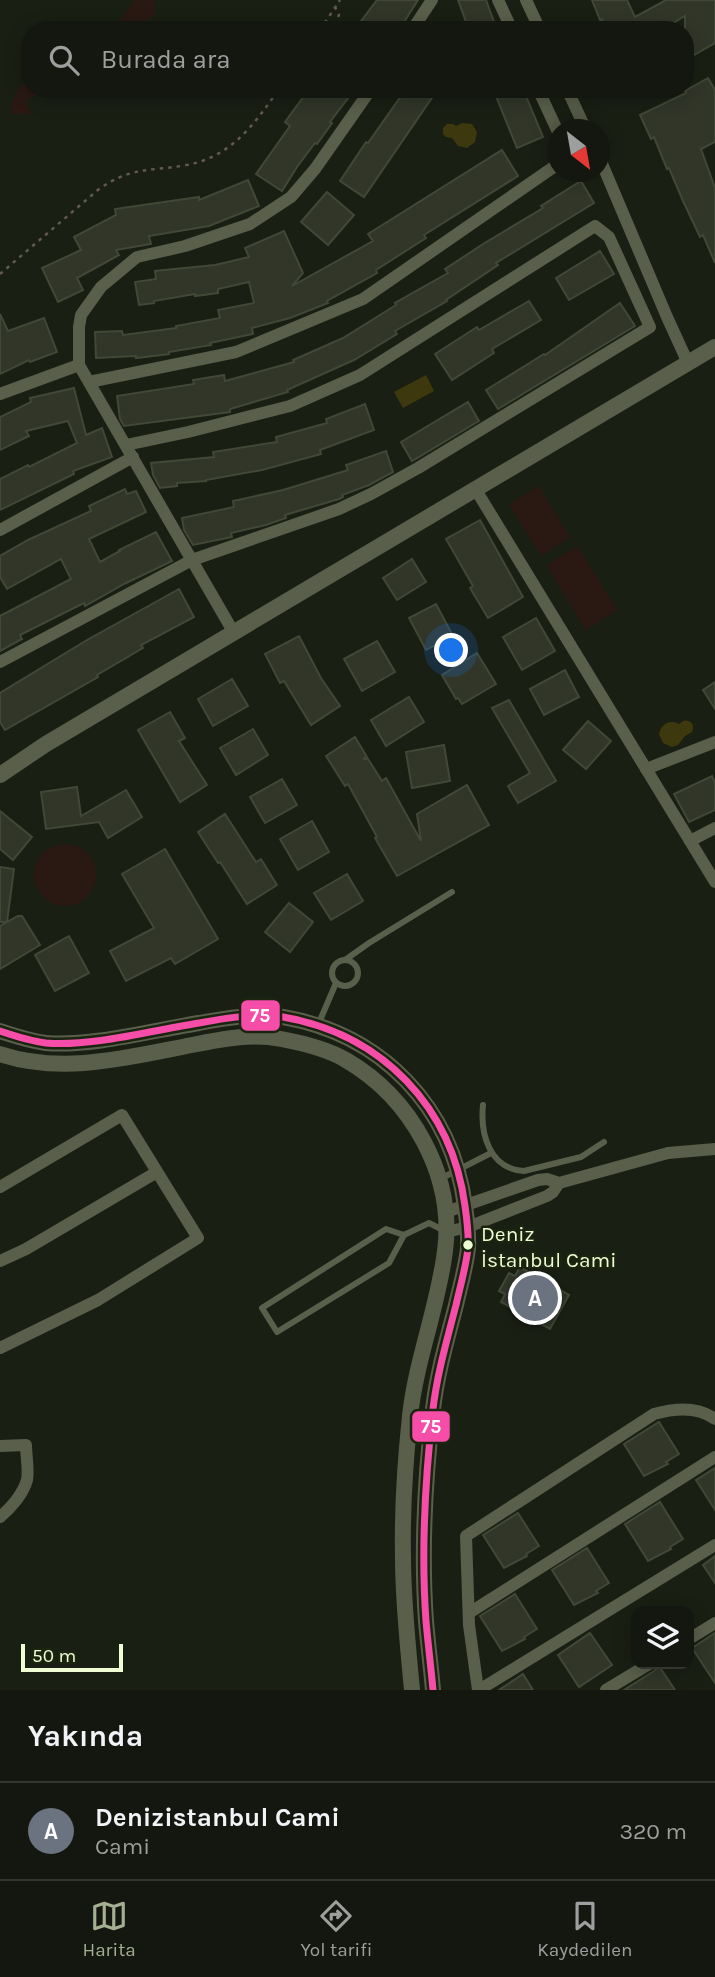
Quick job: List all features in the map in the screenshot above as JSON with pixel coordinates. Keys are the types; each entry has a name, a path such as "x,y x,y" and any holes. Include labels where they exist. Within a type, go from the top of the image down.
{"street":[{"path":"418,21 432,0"},
{"path":"498,0 508,21"},
{"path":"526,0 536,21"},
{"path":"234,633 79,365 81,315 101,287 137,257 185,246 250,224 291,197 315,169 364,98"},
{"path":"542,98 552,119"},
{"path":"571,98 581,119"},
{"path":"89,382 236,352 363,299 547,172"},
{"path":"610,182 688,363"},
{"path":"0,662 192,560 339,509 371,494 650,327 609,237 595,226 360,375 290,406 125,445"},
{"path":"0,775 46,744 715,347"},
{"path":"0,394 79,365"},
{"path":"0,530 133,457"},
{"path":"476,490 715,882"},
{"path":"646,769 715,742"},
{"path":"690,841 715,828"},
{"path":"0,1031 47,1043 78,1042 243,1016 282,1017 341,1034 360,1045 413,1087 436,1118 458,1169 468,1227 468,1250 439,1369 426,1476 426,1620 433,1690"},
{"path":"0,1054 54,1065 100,1061 225,1038 256,1036 280,1039 321,1049 345,1059 369,1075 408,1115 440,1179 446,1212 442,1270 416,1377 405,1470 403,1559 412,1690"},
{"path":"0,1187 122,1115 198,1238 98,1300 0,1348"},
{"path":"446,1212 538,1180 559,1183 668,1153 715,1149"},
{"path":"0,1261 26,1249 158,1172"},
{"path":"446,1232 468,1227 547,1196 559,1183"},
{"path":"715,1419 689,1409 654,1414 466,1535 469,1613 479,1690 715,1545"},
{"path":"0,1446 26,1445 27,1479 9,1510 0,1517"},
{"path":"469,1613 715,1457"},
{"path":"694,1636 715,1623"},
{"path":"606,1690 641,1669"}],"lane":[{"path":"345,960 356,966 357,975 349,985 340,985 332,975 334,967 340,961 452,892"},
{"path":"318,1026 337,982"},
{"path":"483,1105 484,1132 491,1153 502,1164 516,1170 524,1171 581,1157 604,1142"},
{"path":"440,1179 491,1153"},
{"path":"404,1235 386,1228 262,1308 277,1332 389,1264 404,1235 446,1212"},
{"path":"429,1223 446,1232"}],"path":[{"path":"326,21 340,0"},
{"path":"335,7 339,15 336,21"},
{"path":"0,274 112,180 138,171 200,162 231,147 259,118 273,98"}],"shaded area":[{"path":"134,0 154,0 155,14 147,21 119,21"},
{"path":"21,86 21,98 31,98 25,101 32,114 11,114 16,93"},
{"path":"462,123 472,124 477,132 475,142 467,148 458,146 452,138 443,134 443,128 447,124 456,126"},
{"path":"426,375 434,391 403,408 394,392"},
{"path":"539,486 570,537 541,556 509,504"},
{"path":"578,546 617,610 586,630 546,565"},
{"path":"683,721 692,723 692,732 678,745 672,747 663,743 659,734 664,725 669,722 679,724"},
{"path":"59,844 71,844 87,853 94,863 94,887 87,897 71,906 59,906 48,901 39,892 34,881 34,869 39,858 48,849"}],"building":[{"path":"377,0 418,0 405,21 361,21"},
{"path":"458,0 486,0 494,21 466,21"},
{"path":"592,0 627,0 635,17 666,0 715,0 715,43 694,55 694,21 685,21 685,16 676,21 600,20"},
{"path":"708,78 715,90 715,142 701,149 715,188 715,263 703,235 700,237 669,168 667,169 654,137 651,139 640,115 676,98 694,98 694,86"},
{"path":"302,98 348,98 282,191 256,174 290,126 285,122"},
{"path":"400,98 432,98 364,197 340,181 366,142 368,143"},
{"path":"497,98 527,98 543,137 517,148"},
{"path":"502,150 518,176 424,235 426,238 376,270 377,273 327,301 328,303 290,318 252,328 253,334 210,343 211,345 136,358 96,358 95,332 122,331 123,335 176,328 220,318 218,310 254,303 249,282 218,289 218,293 195,294 139,305 135,282 156,279 155,271 215,265 249,257 245,248 284,231 303,273 292,286 373,241 368,234"},
{"path":"248,180 259,206 209,226 149,236 151,244 116,250 119,255 77,278 83,290 58,302 42,268 81,250 74,237 116,215 115,209 199,197 199,200"},
{"path":"579,182 594,203 496,263 498,265 447,301 395,331 397,334 354,360 287,390 288,392 230,409 230,412 124,426 120,419 117,396 194,384 193,380 224,375 225,381 294,362 293,360 343,338 396,305 395,303 448,273 445,269 543,208 541,206"},
{"path":"327,192 354,215 328,245 301,222"},
{"path":"600,251 614,274 569,300 556,278"},
{"path":"529,301 541,320 492,349 494,353 452,380 435,354 477,327 479,330"},
{"path":"620,303 635,326 498,409 486,390 545,355"},
{"path":"0,314 8,331 44,318 57,352 30,362 29,360 0,374"},
{"path":"74,388 86,435 102,428 112,457 73,471 74,474 0,510 0,479 77,443 68,421 26,431 29,436 0,450 0,417 31,402 30,398"},
{"path":"468,402 479,421 412,461 401,442"},
{"path":"365,404 374,430 320,450 321,454 262,470 206,481 177,483 177,486 160,488 153,475 151,463 214,457 213,452 277,442 276,437 327,423 326,419"},
{"path":"386,451 393,472 342,495 339,499 285,515 286,518 266,525 231,533 232,537 193,545 184,530 182,518 234,507 233,501 283,490 348,470 346,465"},
{"path":"125,489 127,494 136,491 146,512 89,539 100,562 156,532 172,561 85,606 84,603 20,635 22,639 0,651 0,616 71,579 61,559 7,589 0,577 0,556 91,511 89,506"},
{"path":"480,520 523,597 488,618 446,539"},
{"path":"412,559 426,582 397,600 383,578"},
{"path":"179,589 194,617 141,645 143,648 97,675 98,677 5,730 0,722 0,693 87,640"},
{"path":"436,604 453,636 426,650 409,618"},
{"path":"536,618 555,651 522,670 503,637"},
{"path":"299,636 321,678 340,706 311,725 284,681 280,683 265,654"},
{"path":"377,641 395,672 362,691 344,659"},
{"path":"477,653 496,684 462,704 456,699 442,675"},
{"path":"565,670 579,697 544,715 530,689"},
{"path":"232,679 248,706 213,726 198,699"},
{"path":"715,682 715,709 703,690"},
{"path":"409,697 424,722 386,746 371,720"},
{"path":"509,700 556,781 518,803 508,786 530,773 492,708"},
{"path":"170,712 185,738 179,741 207,785 180,802 138,730"},
{"path":"588,721 611,741 586,769 563,750"},
{"path":"253,729 268,755 236,775 220,748"},
{"path":"355,737 367,757 363,759 368,759 382,781 386,778 421,841 417,814 467,785 489,825 397,876 348,784 345,786 326,756"},
{"path":"444,745 450,781 412,788 406,752"},
{"path":"712,776 715,783 715,810 689,822 674,794"},
{"path":"282,779 297,805 265,823 250,797"},
{"path":"77,787 81,816 126,790 142,817 108,838 99,822 46,829 41,792"},
{"path":"0,811 32,837 13,860 0,849"},
{"path":"225,814 256,862 261,859 277,885 247,904 198,832"},
{"path":"312,821 329,852 298,870 280,839"},
{"path":"165,849 218,939 175,964 171,958 126,981 110,951 154,928 122,874"},
{"path":"0,867 14,869 7,922 0,922"},
{"path":"347,874 363,901 331,920 314,893"},
{"path":"289,903 313,922 290,952 265,932"},
{"path":"22,916 40,945 0,969 0,926"},
{"path":"69,936 89,973 55,991 35,955"},
{"path":"520,1267 569,1295 550,1329 501,1302 505,1294 499,1291 509,1273 515,1276"},
{"path":"659,1422 679,1454 666,1462 668,1464 644,1476 624,1444"},
{"path":"715,1468 715,1510 696,1480"},
{"path":"660,1502 683,1539 648,1561 625,1524"},
{"path":"518,1513 539,1546 504,1568 483,1535"},
{"path":"587,1548 609,1583 596,1591 598,1593 574,1605 552,1570"},
{"path":"715,1556 715,1583 703,1565"},
{"path":"515,1594 537,1629 502,1651 480,1616"},
{"path":"590,1633 612,1665 579,1687 558,1655"},
{"path":"715,1633 715,1683 694,1651 694,1647"},
{"path":"661,1669 675,1690 624,1690"},
{"path":"523,1674 533,1690 499,1690"}],"transit line":[{"name":"75","path":"0,1031 35,1041 64,1044 230,1018 283,1017 319,1026 351,1040 381,1058 406,1081 428,1107 445,1137 458,1170 468,1238 464,1270 437,1383 428,1462 424,1568 433,1690"}],"place":[{"name":"Deniz İstanbul Cami","path":"468,1245"},
{"name":"Denizistanbul Cami","path":"535,1298"}]}
